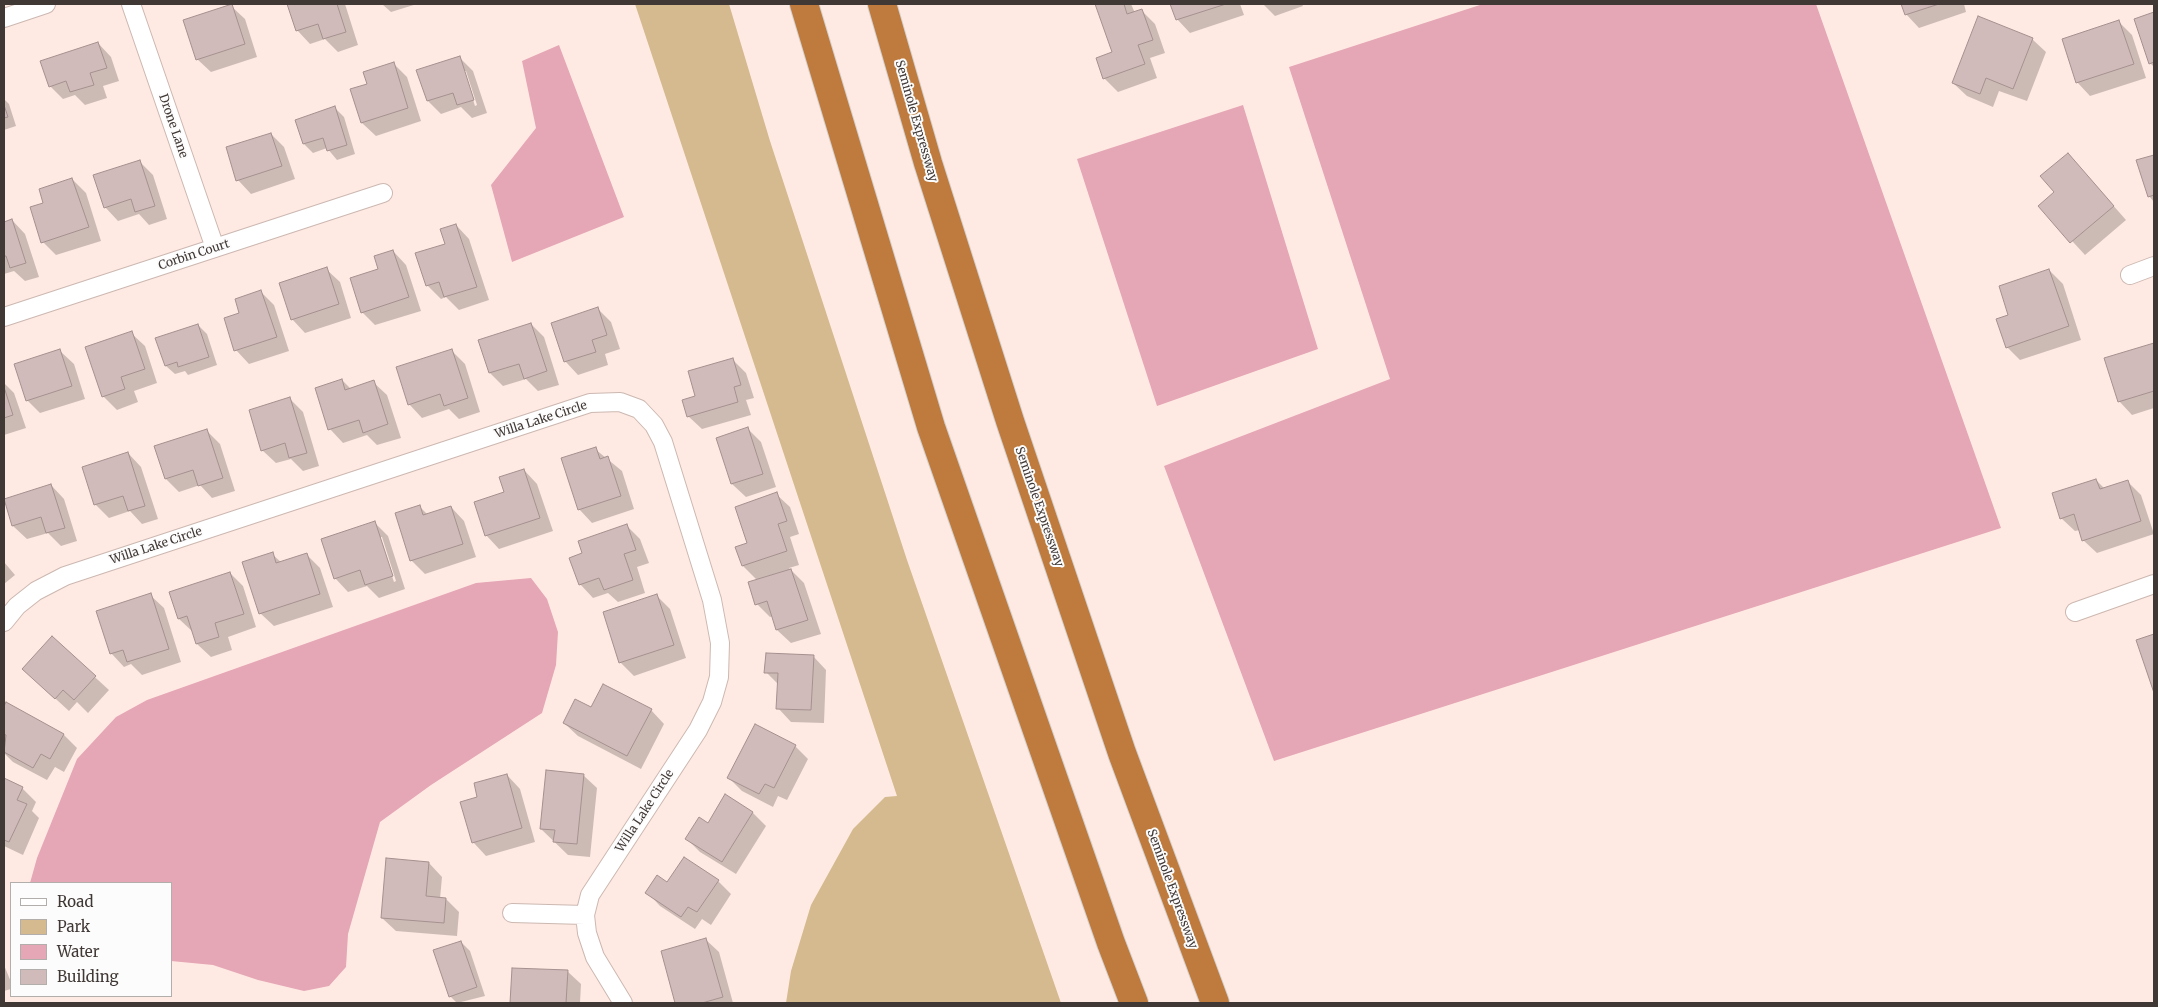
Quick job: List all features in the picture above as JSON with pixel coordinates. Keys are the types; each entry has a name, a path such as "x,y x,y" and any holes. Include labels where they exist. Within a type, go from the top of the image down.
{"highway":[{"path":"804,4 931,427 1111,943 1134,1003"},
{"name":"Seminole Expressway","path":"882,4 928,163 1016,439 1122,753 1215,1003"}],"street":[{"path":"4,18 46,4"},
{"name":"Drone Lane","path":"131,4 216,248"},
{"name":"Corbin Court","path":"4,317 383,193"},
{"path":"2130,274 2154,266"},
{"name":"Willa Lake Circle","path":"4,622 17,606 36,591 66,576 590,403 620,402 639,409 654,425 663,442 712,600 720,643 719,677 712,702 698,730 590,894 585,914 586,933 596,957 623,1003"},
{"path":"2075,612 2154,584"},
{"path":"512,913 585,914"}],"green space":[{"path":"635,4 729,4 770,141 907,560 1061,1003 786,1003 791,971 811,905 853,829 885,797 897,796"}],"water":[{"path":"1483,4 1816,4 2001,528 1274,761 1164,466 1390,379 1289,67"},
{"path":"559,45 624,217 512,262 491,185 536,128 522,61"},
{"path":"1243,105 1318,349 1157,406 1077,159"},
{"path":"531,578 547,599 558,632 556,665 542,713 431,785 380,822 348,934 346,967 329,986 304,991 258,980 213,965 172,961 172,882 30,882 37,858 77,759 116,717 147,700 476,583"}],"building":[{"path":"232,4 245,44 196,60 183,20"},
{"path":"287,4 337,4 346,32 323,39 318,24 296,31"},
{"path":"1095,4 1124,4 1127,14 1142,9 1153,40 1138,45 1145,64 1103,79 1096,58 1112,52"},
{"path":"1170,4 1226,4 1176,20"},
{"path":"1901,4 1939,4 1905,15"},
{"path":"2154,12 2154,62 2149,64 2134,19"},
{"path":"1978,16 2033,38 2013,89 1986,78 1980,94 1952,83"},
{"path":"2119,20 2134,64 2076,83 2062,39"},
{"path":"98,42 107,68 90,73 94,85 70,92 66,81 49,87 40,61"},
{"path":"460,56 474,100 457,105 453,93 427,101 416,70"},
{"path":"394,62 408,108 361,123 350,89 367,84 363,72"},
{"path":"4,105 8,117 4,118"},
{"path":"335,106 347,145 327,151 323,138 303,144 295,120"},
{"path":"271,133 282,166 236,181 226,147"},
{"path":"2068,153 2114,206 2070,243 2038,206 2054,192 2040,176"},
{"path":"2154,155 2154,195 2148,197 2136,160"},
{"path":"140,160 155,206 135,212 131,199 104,208 93,175"},
{"path":"72,178 89,227 41,243 30,207 43,203 39,189"},
{"path":"12,219 26,263 10,268 6,256 4,256 4,222"},
{"path":"456,224 477,287 444,297 439,282 426,286 415,253 445,244 440,229"},
{"path":"393,250 409,297 361,313 350,278 378,269 374,256"},
{"path":"327,267 339,304 291,320 279,283"},
{"path":"2049,269 2069,326 2006,348 1996,319 2008,315 1999,286"},
{"path":"261,290 277,337 234,351 224,318 239,313 235,299"},
{"path":"598,307 607,335 592,340 596,352 564,362 551,323"},
{"path":"531,323 547,371 524,379 519,364 489,373 478,340"},
{"path":"198,324 209,357 178,367 177,362 165,366 155,338"},
{"path":"132,331 145,369 121,377 125,389 102,397 85,347"},
{"path":"2154,343 2154,391 2118,402 2104,358"},
{"path":"60,349 72,386 26,401 14,364"},
{"path":"452,349 468,398 444,406 440,394 408,405 396,367"},
{"path":"733,358 741,385 734,387 738,402 687,417 682,400 695,396 688,371"},
{"path":"342,379 345,390 374,380 388,424 363,433 359,420 328,430 315,388"},
{"path":"4,387 13,415 4,418"},
{"path":"290,397 307,453 289,458 285,443 261,451 249,410"},
{"path":"748,427 763,474 731,484 716,438"},
{"path":"207,429 223,478 198,486 193,470 165,479 154,446"},
{"path":"596,447 600,459 608,456 621,496 578,510 561,458"},
{"path":"128,452 145,506 128,511 123,496 94,505 82,467"},
{"path":"524,469 540,518 485,536 474,502 504,492 499,477"},
{"path":"2096,479 2100,489 2128,480 2141,521 2082,541 2074,514 2060,519 2052,493"},
{"path":"51,484 65,528 46,533 41,517 12,526 4,499"},
{"path":"777,492 787,521 778,524 787,551 742,566 735,547 747,543 735,507"},
{"path":"420,505 423,515 451,506 463,544 410,561 395,513"},
{"path":"375,521 393,576 365,585 360,570 334,579 321,539"},
{"path":"627,524 636,550 624,554 633,580 604,590 599,578 579,585 569,558 582,553 578,541"},
{"path":"273,552 276,563 307,553 320,594 259,614 242,562"},
{"path":"791,569 808,620 776,630 767,601 755,605 748,582"},
{"path":"230,572 244,614 215,623 219,637 196,644 187,616 178,619 169,592"},
{"path":"151,593 169,649 127,662 123,650 110,654 96,611"},
{"path":"657,594 674,645 619,663 603,612"},
{"path":"2154,634 2154,693 2136,640"},
{"path":"52,636 96,676 74,700 63,690 55,699 22,669"},
{"path":"766,653 814,655 811,710 776,709 778,673 764,673"},
{"path":"603,684 652,709 627,756 563,723 575,699 591,707"},
{"path":"6,702 64,734 50,759 41,754 33,768 4,752 6,735 4,734 4,706"},
{"path":"755,724 796,745 774,788 765,784 759,794 727,778"},
{"path":"546,770 584,774 577,844 553,842 555,830 540,829"},
{"path":"507,774 522,828 472,843 460,802 477,797 474,783"},
{"path":"4,778 23,787 17,800 27,804 9,842 4,840"},
{"path":"725,794 753,812 722,862 685,839 699,817 708,823"},
{"path":"684,857 719,880 697,912 688,907 681,917 645,893 657,875 667,882"},
{"path":"386,858 429,862 426,896 446,898 444,923 381,918"},
{"path":"706,938 723,997 702,1003 675,1003 661,951"},
{"path":"461,941 477,987 449,997 433,950"},
{"path":"512,968 568,970 566,1003 510,1003"}]}
